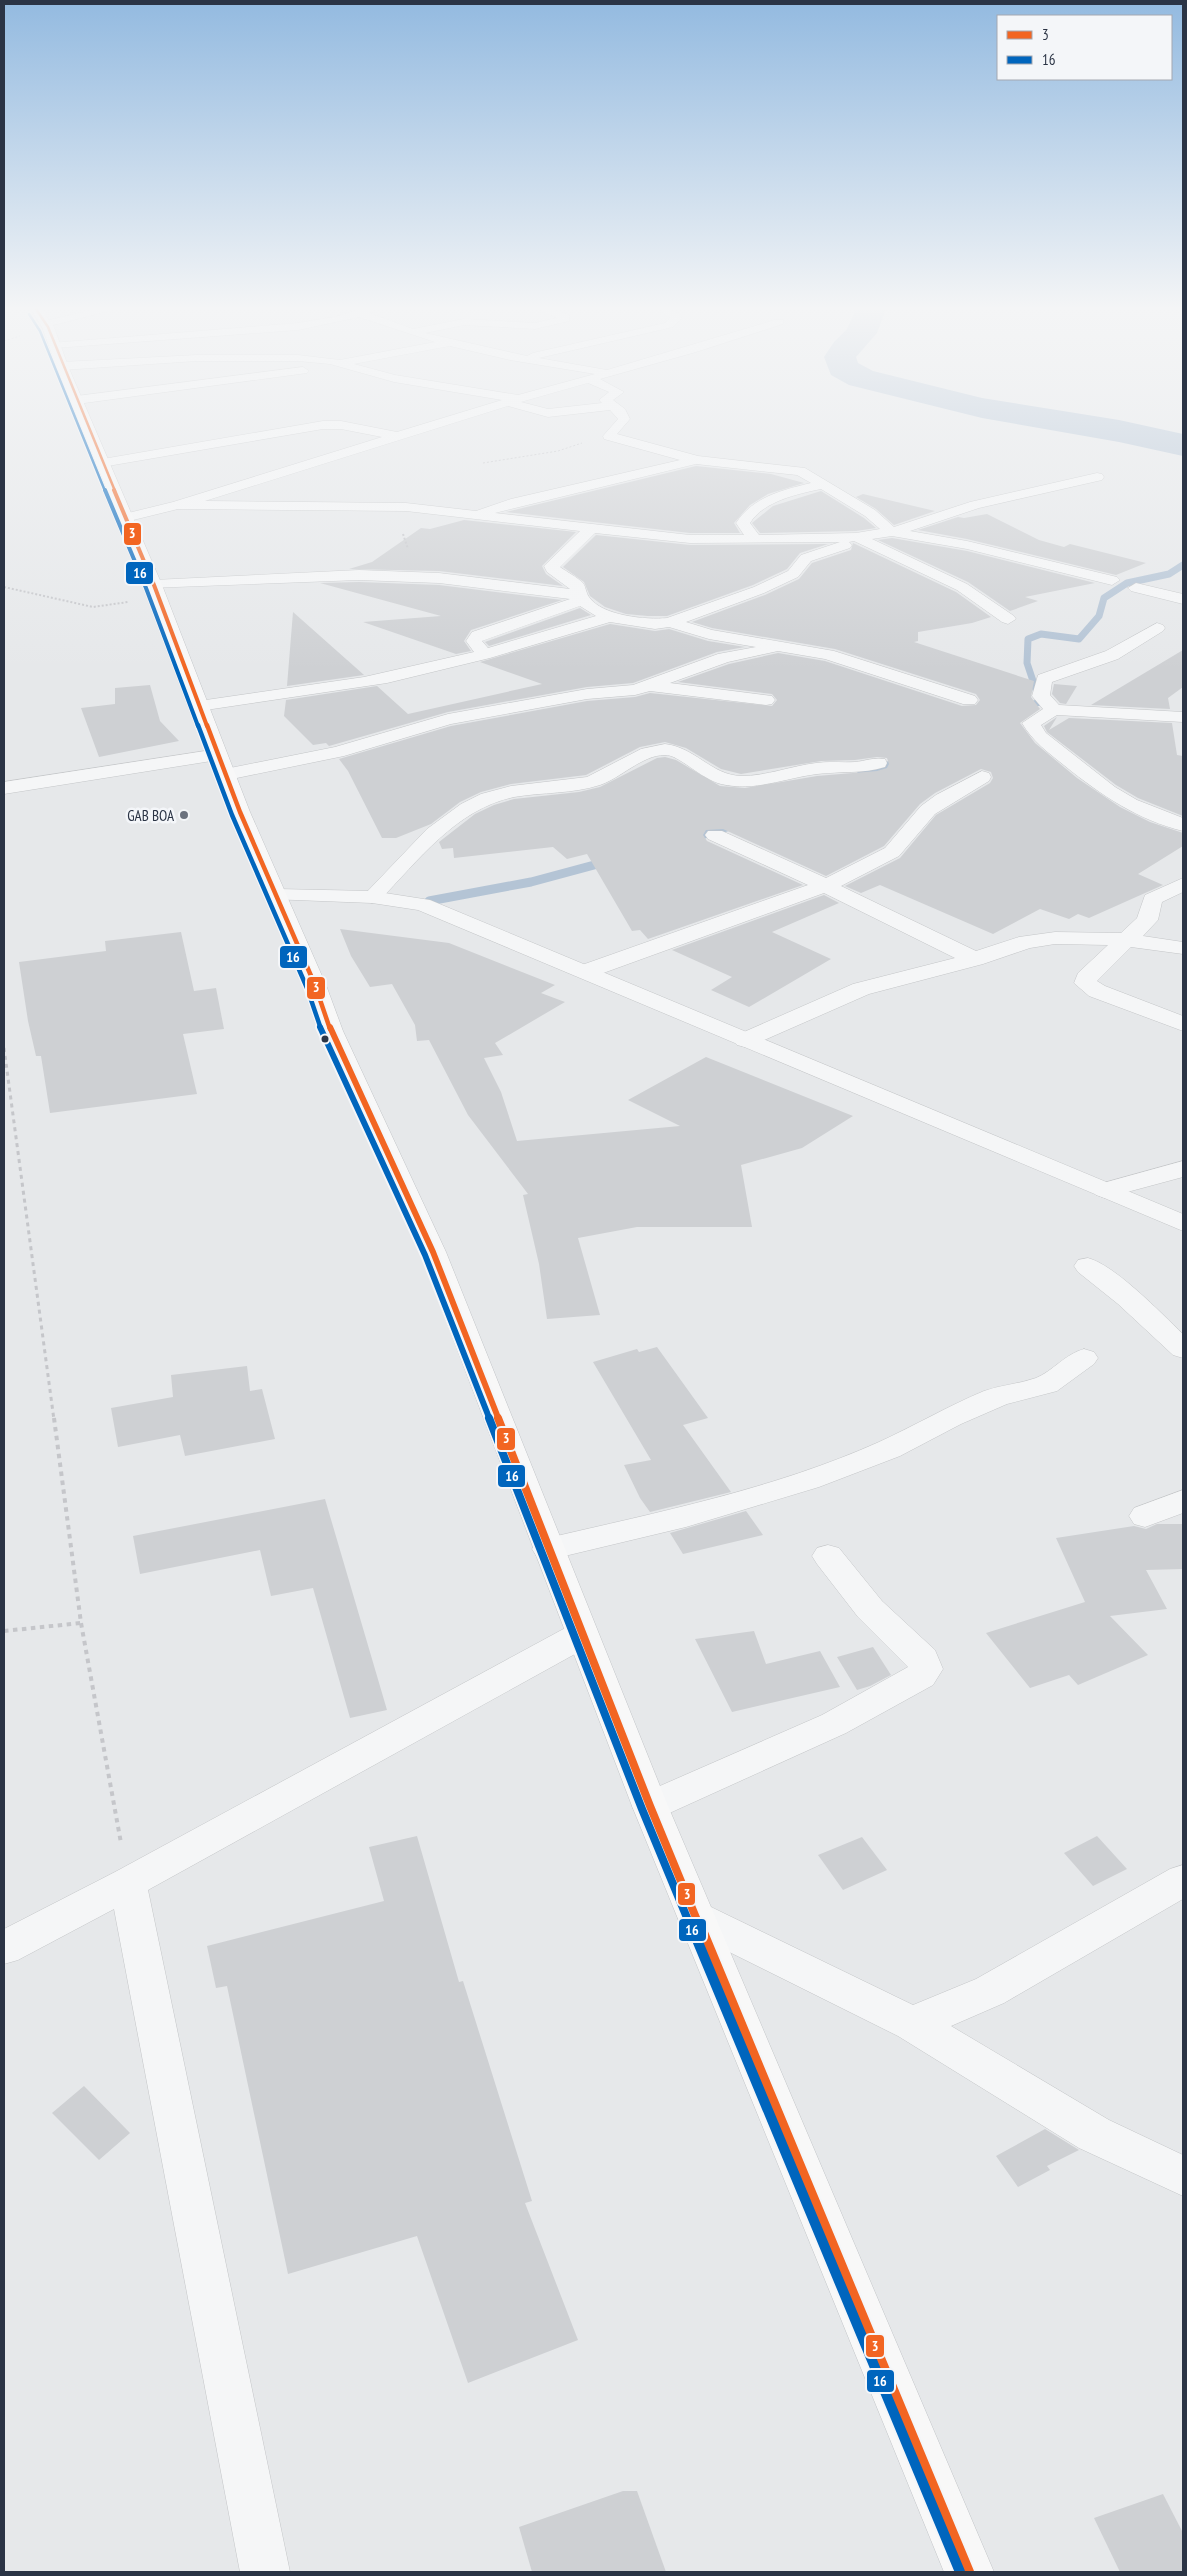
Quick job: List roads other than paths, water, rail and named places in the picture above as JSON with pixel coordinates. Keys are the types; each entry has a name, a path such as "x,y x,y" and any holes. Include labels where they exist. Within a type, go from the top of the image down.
{"main road":[{"path":"89,429 156,592 240,812 315,985 331,1031 433,1252 581,1635 650,1806 968,2572"}],"street":[{"path":"102,463 299,429"},
{"path":"361,429 398,437"},
{"path":"126,518 178,505 422,429"},
{"path":"615,429 609,436 697,460 800,471 870,513 892,532 967,545 1112,580"},
{"path":"475,515 516,502 697,460"},
{"path":"178,505 380,506 690,539 755,540 852,537 892,532 975,505 1097,477"},
{"path":"755,540 743,523 747,516 778,496 823,485"},
{"path":"580,597 577,586 552,569 552,566 591,529"},
{"path":"852,537 962,587 1008,619"},
{"path":"156,592 318,575 439,578 580,597 609,617 637,624 670,622 759,590 793,574 798,570 802,561 840,549 852,537"},
{"path":"1136,588 1183,599"},
{"path":"484,654 474,641 478,635 580,597"},
{"path":"200,706 298,694 388,677 484,654 609,617"},
{"path":"670,622 709,634 780,645 858,663 969,700"},
{"path":"1054,710 1041,696 1044,679 1055,673 1092,664 1106,658 1157,628"},
{"path":"4,788 338,752 448,718 587,694 635,690 724,658 757,652 780,645"},
{"path":"650,686 766,700"},
{"path":"1183,717 1054,710 1032,723 1039,736 1108,791 1130,804 1183,825"},
{"path":"372,897 436,829 470,804 510,792 594,780 658,750 674,750 683,753 717,777 732,780 746,780 823,768 865,768 878,763"},
{"path":"586,971 827,886 892,852 928,810 942,799 982,777"},
{"path":"715,835 827,886 906,927 974,959"},
{"path":"1183,884 1152,898 1147,920 1086,978 1085,983 1098,991 1183,1024"},
{"path":"277,895 372,897 423,904 1183,1223"},
{"path":"746,1040 860,989 974,959 1027,942 1055,938 1128,940 1183,948"},
{"path":"1105,1190 1183,1169"},
{"path":"1088,1266 1128,1298 1183,1349"},
{"path":"548,1549 686,1516 816,1477 889,1450 950,1417 997,1397 1047,1384 1084,1358"},
{"path":"1145,1516 1183,1501"},
{"path":"650,1806 834,1724 912,1682 921,1676 926,1669 923,1660 870,1609 828,1556"},
{"path":"4,1948 128,1883 581,1635"},
{"path":"912,2024 990,1991 1183,1880"},
{"path":"128,1883 265,2572"},
{"path":"697,1918 912,2024 1094,2134 1183,2176"}],"waterway":[{"path":"1108,429 1183,445"},
{"path":"1021,708 1040,702 1027,663 1028,639 1041,634 1079,639 1099,616 1104,598 1127,583 1169,574 1183,565"},
{"path":"860,776 902,761"},
{"path":"689,839 736,824"},
{"path":"429,901 531,882 609,861"}],"place":[{"name":"GAB BOA","path":"184,815"}]}
